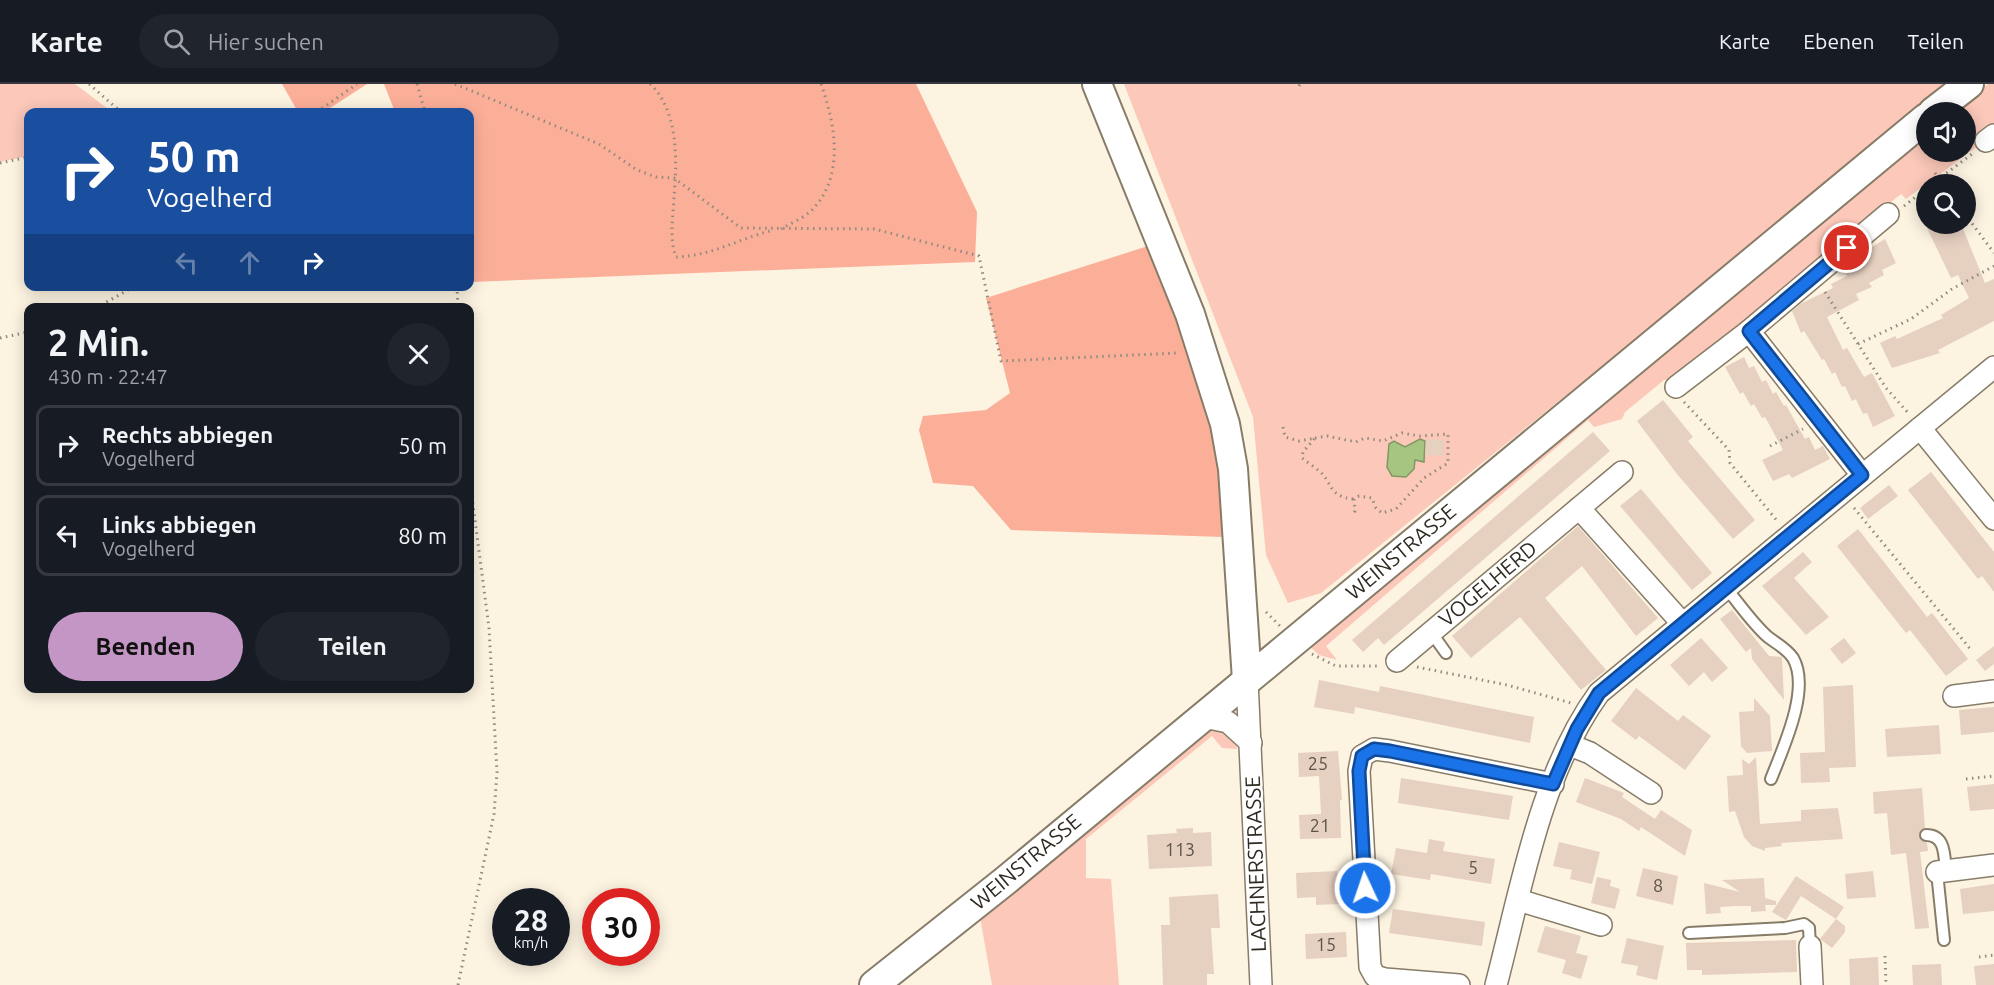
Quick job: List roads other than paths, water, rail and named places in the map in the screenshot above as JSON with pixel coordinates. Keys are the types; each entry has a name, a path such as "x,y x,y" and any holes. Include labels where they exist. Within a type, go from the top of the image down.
{"main road":[{"path":"1097,84 1158,229 1203,352 1225,424 1233,469 1247,680"},
{"path":"1946,102 1969,84"},
{"name":"WEINSTRASSE","path":"874,985 1203,717 1916,126"}],"street":[{"path":"1676,387 1749,331 1888,214"},
{"path":"1749,331 1862,475"},
{"path":"1496,985 1536,833 1569,745 1587,710 1615,678 1994,368"},
{"path":"1920,428 1994,519"},
{"name":"VOGELHERD","path":"1398,664 1431,632 1622,472"},
{"path":"1579,508 1682,623"},
{"name":"LACHNERSTRASSE","path":"1247,680 1261,985"},
{"path":"1954,696 1994,691"},
{"path":"1203,717 1228,722 1251,743"},
{"path":"1569,745 1590,753 1651,794"},
{"path":"1459,985 1385,979 1375,976 1370,967 1359,771 1362,756 1374,749 1390,751 1553,784"},
{"path":"1941,872 1994,866"},
{"path":"1518,900 1601,925"},
{"path":"1810,946 1812,985"}],"lane":[{"path":"1725,587 1768,637 1783,646 1793,659 1799,678 1797,699 1789,729 1771,779"},
{"path":"1431,632 1446,654"},
{"path":"1926,835 1935,836 1942,843 1944,940"},
{"path":"1689,933 1785,928 1804,924 1809,928 1810,946"}]}
